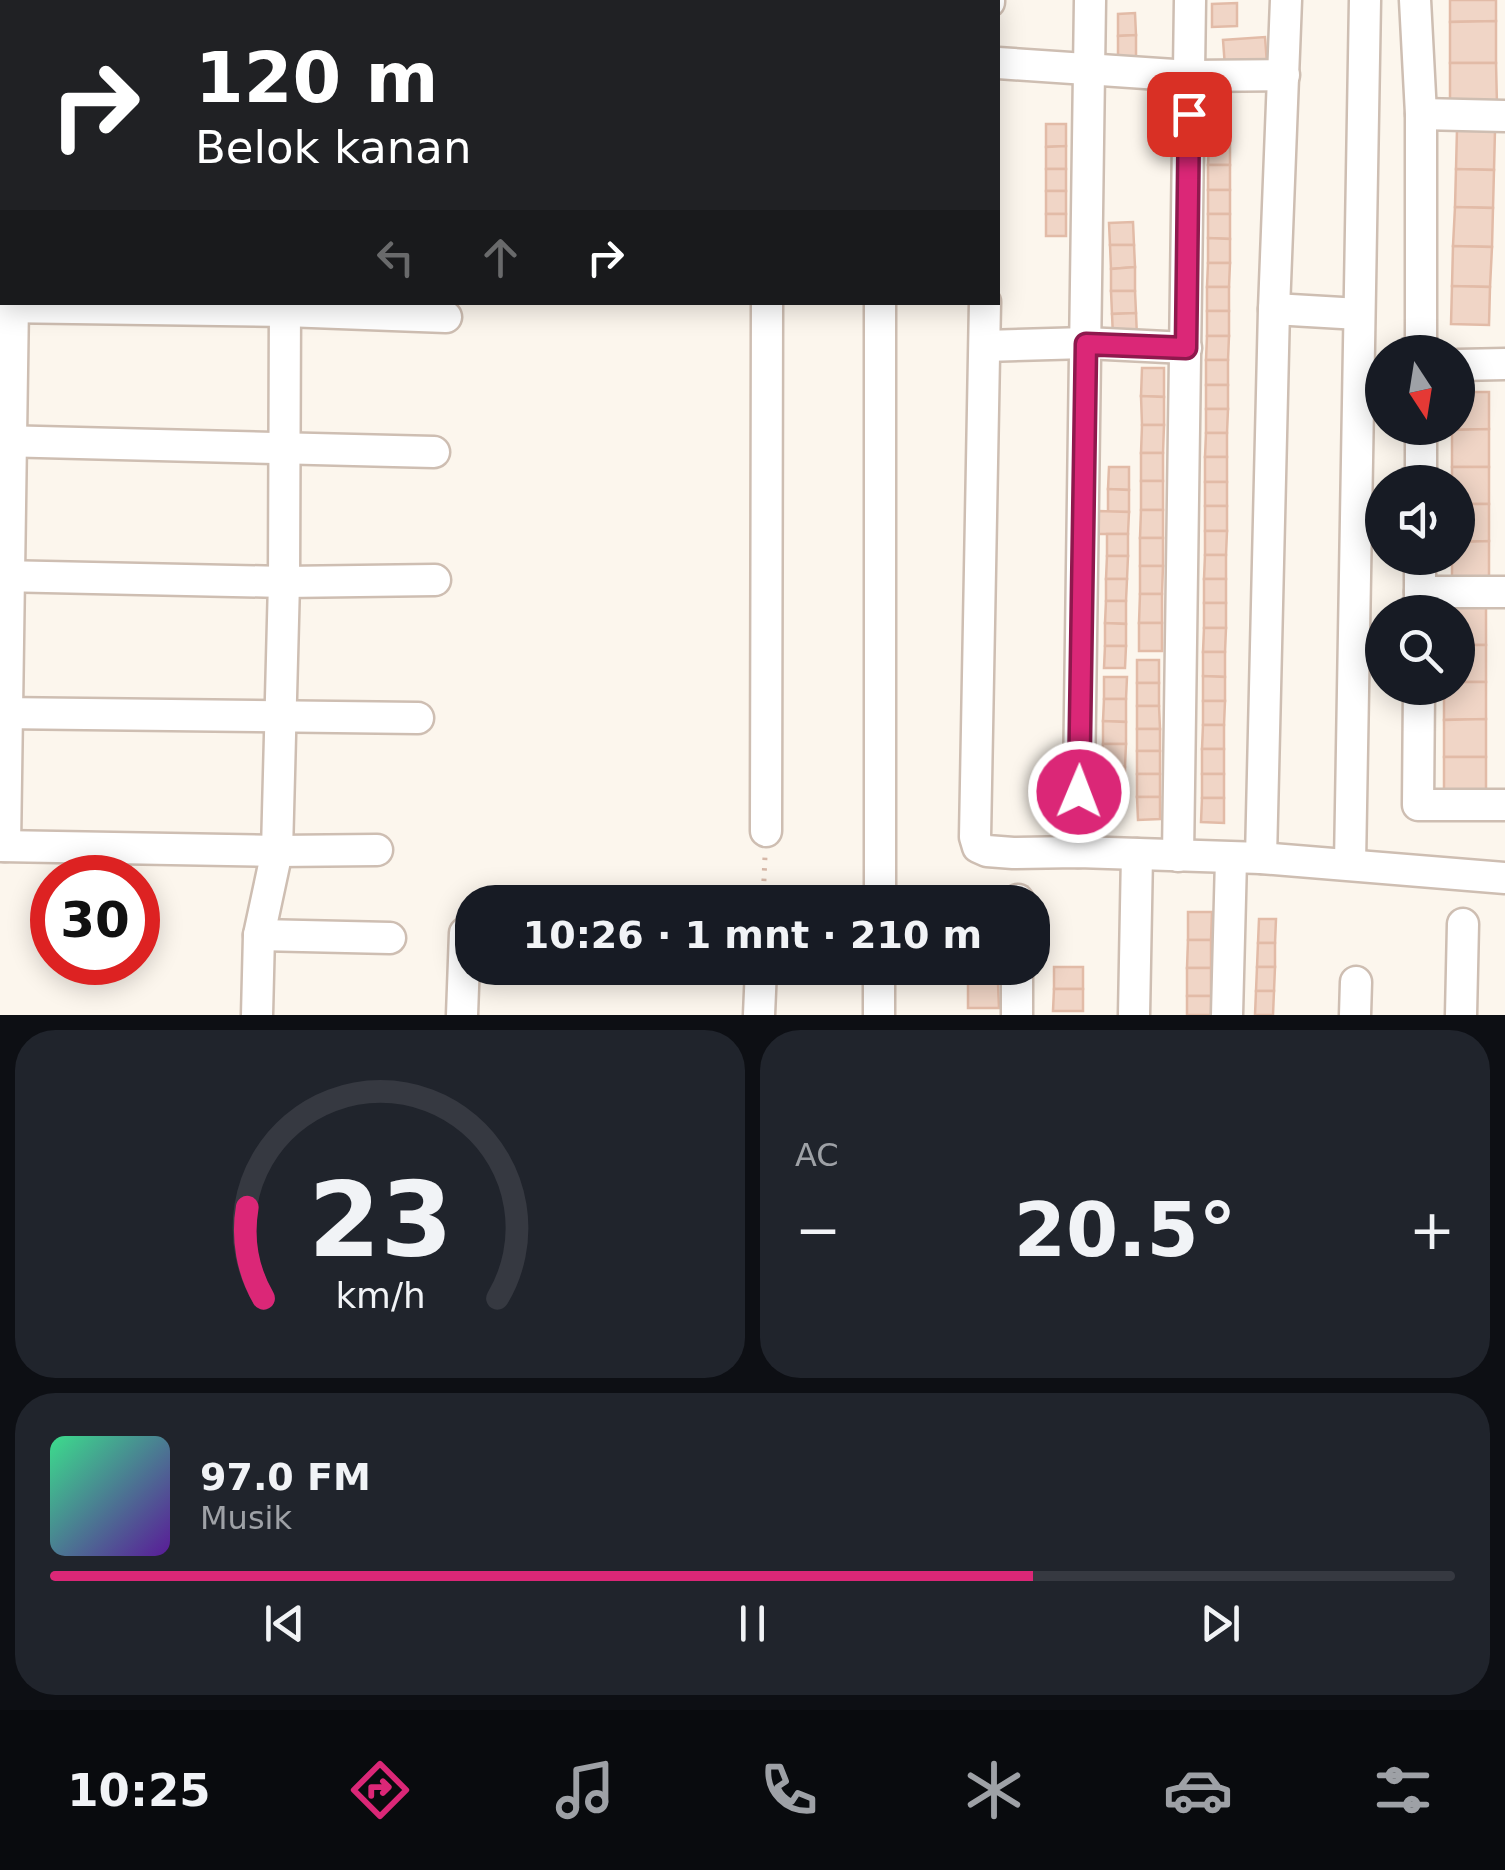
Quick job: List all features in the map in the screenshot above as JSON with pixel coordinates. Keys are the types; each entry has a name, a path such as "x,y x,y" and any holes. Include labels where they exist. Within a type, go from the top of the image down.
{"street":[{"path":"1078,852 1090,0"},
{"path":"1178,856 1190,0"},
{"path":"1227,1015 1246,858 1286,0"},
{"path":"1350,864 1365,0"},
{"path":"1416,0 1422,335"},
{"path":"1000,64 1190,76 1284,75"},
{"path":"1420,114 1505,116"},
{"path":"766,831 767,305"},
{"path":"880,305 880,885"},
{"path":"985,305 975,838 978,846 987,851 1014,853 1246,858 1505,878"},
{"path":"377,850 276,852 2,846 9,306 285,307 446,318"},
{"path":"258,1015 260,935 276,852 284,582 285,307"},
{"path":"1274,309 1360,314"},
{"path":"985,346 1086,344 1186,348"},
{"path":"1475,365 1505,364"},
{"path":"6,441 434,452"},
{"path":"4,576 284,582 435,580"},
{"path":"1475,596 1505,592"},
{"path":"1419,705 1418,805 1505,805"},
{"path":"4,713 418,718"},
{"path":"1134,1015 1138,854"},
{"path":"1462,1015 1463,924"},
{"path":"260,935 390,938"},
{"path":"1355,1015 1356,982"},
{"path":"462,1015 463,985"},
{"path":"758,1015 760,985"},
{"path":"879,1015 880,985"},
{"path":"1017,1015 1018,985"}],"path":[{"path":"764,885 766,831"}],"building":[{"path":"1450,0 1496,0 1496,21 1450,22"},
{"path":"1237,3 1237,26 1212,27 1212,4"},
{"path":"1135,13 1136,35 1118,36 1118,14"},
{"path":"1496,21 1496,63 1450,63 1450,22"},
{"path":"1136,35 1136,57 1118,57 1118,36"},
{"path":"1265,37 1267,64 1225,67 1223,40"},
{"path":"1450,63 1496,63 1497,105 1450,105"},
{"path":"1046,124 1066,124 1066,146 1046,147"},
{"path":"1457,129 1495,130 1494,170 1456,169"},
{"path":"1209,141 1230,141 1230,165 1208,165"},
{"path":"1066,146 1066,169 1046,169 1046,147"},
{"path":"1208,165 1230,165 1230,190 1208,190"},
{"path":"1046,169 1066,169 1066,191 1046,191"},
{"path":"1456,169 1494,170 1493,208 1455,207"},
{"path":"1208,190 1230,190 1230,214 1208,214"},
{"path":"1046,191 1066,191 1066,214 1046,214"},
{"path":"1455,207 1493,208 1492,247 1453,246"},
{"path":"1046,214 1066,214 1066,236 1046,236"},
{"path":"1208,214 1230,214 1230,239 1208,238"},
{"path":"1133,222 1134,245 1110,245 1109,223"},
{"path":"1208,238 1230,239 1230,263 1208,263"},
{"path":"1110,245 1134,245 1135,267 1111,269"},
{"path":"1453,246 1492,247 1490,287 1452,286"},
{"path":"1208,263 1230,263 1229,287 1207,287"},
{"path":"1135,267 1135,291 1111,291 1111,269"},
{"path":"1452,286 1490,287 1489,325 1451,324"},
{"path":"1207,287 1229,287 1229,311 1207,311"},
{"path":"1111,291 1135,291 1136,313 1112,314"},
{"path":"1207,311 1229,311 1229,336 1207,336"},
{"path":"1136,313 1137,337 1113,337 1112,314"},
{"path":"1207,336 1229,336 1228,360 1206,360"},
{"path":"1206,360 1228,360 1228,385 1206,385"},
{"path":"1142,368 1164,368 1164,397 1141,396"},
{"path":"1206,385 1228,385 1228,409 1206,409"},
{"path":"1475,392 1489,392 1489,429 1475,429"},
{"path":"1141,396 1164,397 1164,425 1142,425"},
{"path":"1206,409 1228,409 1227,433 1206,433"},
{"path":"1142,425 1164,425 1163,453 1141,453"},
{"path":"1475,429 1489,429 1489,467 1452,465 1452,445 1475,445"},
{"path":"1206,433 1227,433 1227,457 1205,457"},
{"path":"1141,453 1163,453 1163,481 1141,481"},
{"path":"1205,457 1227,457 1227,482 1205,482"},
{"path":"1109,467 1129,467 1129,490 1108,489"},
{"path":"1475,467 1489,467 1489,504 1475,504"},
{"path":"1141,481 1163,481 1163,510 1141,510"},
{"path":"1205,482 1227,482 1227,506 1205,506"},
{"path":"1108,489 1129,490 1129,512 1108,512"},
{"path":"1475,504 1489,504 1489,541 1475,541"},
{"path":"1205,506 1227,506 1227,531 1205,531"},
{"path":"1141,510 1163,510 1163,538 1140,538"},
{"path":"1098,511 1129,512 1128,534 1097,534"},
{"path":"1205,531 1227,531 1226,555 1205,555"},
{"path":"1107,534 1128,534 1128,556 1107,556"},
{"path":"1140,538 1163,538 1163,566 1140,566"},
{"path":"1475,541 1489,541 1489,579 1452,579 1452,575 1475,575"},
{"path":"1205,555 1226,555 1226,579 1204,579"},
{"path":"1107,556 1128,556 1127,579 1106,579"},
{"path":"1140,566 1163,566 1162,594 1140,594"},
{"path":"1106,579 1127,579 1126,601 1106,601"},
{"path":"1204,579 1226,579 1226,603 1204,603"},
{"path":"1140,594 1162,594 1162,623 1139,623"},
{"path":"1106,601 1126,601 1126,624 1105,623"},
{"path":"1204,603 1226,603 1226,628 1204,628"},
{"path":"1475,607 1486,607 1486,645 1475,645"},
{"path":"1105,623 1126,624 1126,646 1105,646"},
{"path":"1139,623 1162,623 1162,651 1139,651"},
{"path":"1204,628 1226,628 1225,652 1203,652"},
{"path":"1475,645 1486,645 1486,682 1475,682"},
{"path":"1105,646 1126,646 1125,668 1104,668"},
{"path":"1203,652 1225,652 1225,677 1203,676"},
{"path":"1137,660 1159,660 1159,683 1137,683"},
{"path":"1203,676 1225,677 1225,701 1203,701"},
{"path":"1104,677 1127,677 1126,699 1104,699"},
{"path":"1475,682 1486,682 1486,719 1444,720 1444,705 1475,705"},
{"path":"1137,683 1159,683 1159,706 1137,706"},
{"path":"1104,699 1126,699 1126,722 1103,721"},
{"path":"1203,701 1225,701 1224,725 1203,725"},
{"path":"1137,706 1159,706 1160,729 1137,729"},
{"path":"1486,719 1486,757 1444,757 1444,720"},
{"path":"1103,721 1126,722 1126,744 1103,744"},
{"path":"1203,725 1224,725 1224,749 1202,749"},
{"path":"1137,729 1160,729 1160,751 1137,751"},
{"path":"1103,744 1126,744 1125,767 1102,766"},
{"path":"1202,749 1224,749 1224,774 1202,774"},
{"path":"1137,751 1160,751 1160,774 1137,774"},
{"path":"1444,757 1486,757 1486,794 1444,794"},
{"path":"1102,766 1125,767 1125,789 1102,789"},
{"path":"1137,774 1160,774 1160,797 1137,797"},
{"path":"1202,774 1224,774 1224,798 1202,798"},
{"path":"1137,797 1160,797 1160,819 1138,820"},
{"path":"1202,798 1224,798 1224,823 1201,822"},
{"path":"1188,912 1212,912 1211,940 1188,940"},
{"path":"1259,919 1276,919 1275,943 1258,943"},
{"path":"1188,940 1211,940 1211,968 1187,968"},
{"path":"1258,943 1275,943 1275,967 1257,967"},
{"path":"1054,967 1083,967 1083,989 1054,989"},
{"path":"1257,967 1275,967 1274,991 1256,991"},
{"path":"1187,968 1211,968 1211,996 1187,996"},
{"path":"968,985 998,985 999,1008 968,1008"},
{"path":"1054,989 1083,989 1083,1011 1053,1011"},
{"path":"1256,991 1274,991 1273,1015 1255,1015"},
{"path":"1187,996 1211,996 1211,1015 1187,1015"}],"route":[{"path":"1079,792 1086,344 1186,348 1189,114"}]}
